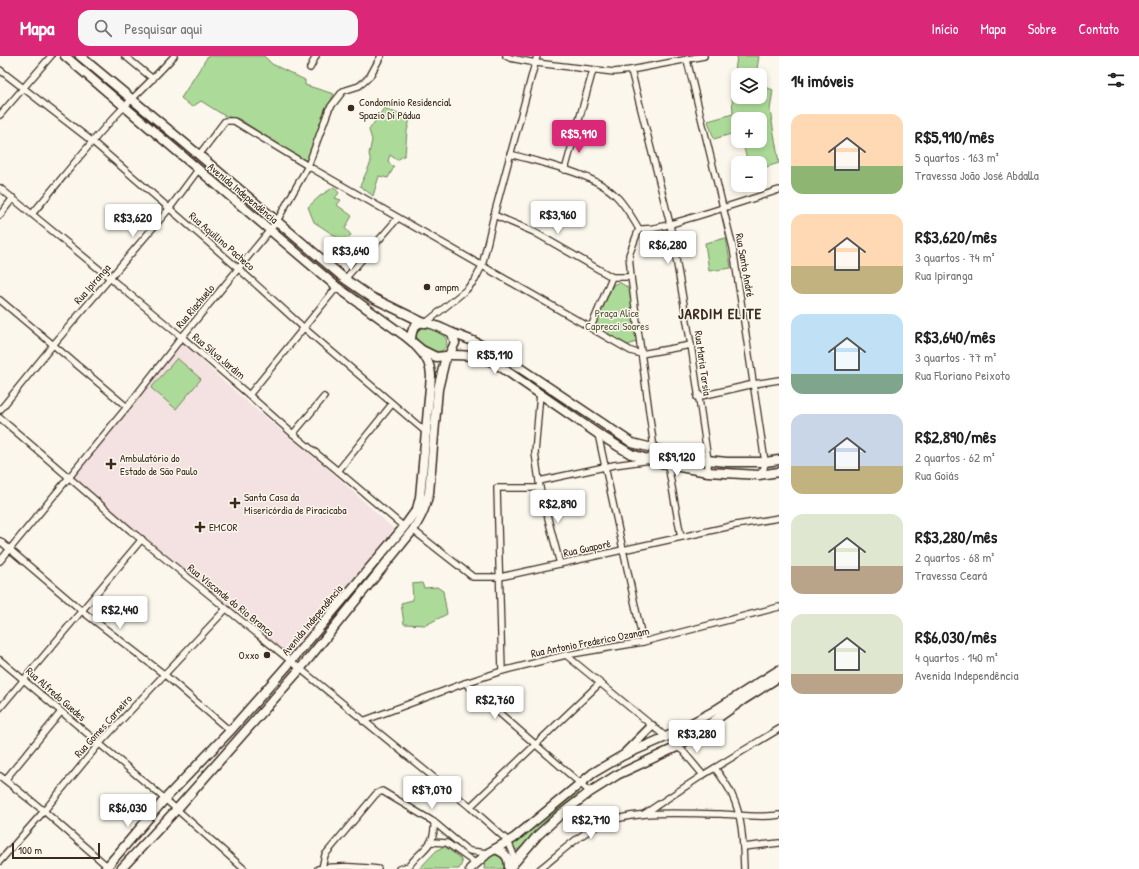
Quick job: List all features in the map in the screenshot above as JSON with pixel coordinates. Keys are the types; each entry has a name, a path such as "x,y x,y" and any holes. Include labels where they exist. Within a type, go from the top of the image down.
{"main road":[{"name":"Avenida Independência","path":"65,56 336,287 413,342 426,358 430,366 431,376 427,433 420,497 417,509 404,527 291,661 230,731 165,799 106,868"},
{"name":"Avenida Independência","path":"80,56 199,154 345,279 371,297 426,322"},
{"path":"779,460 765,462 727,462 697,459 632,443 502,356 473,341 452,334 426,322 415,325 412,329 413,342 430,355 436,357 468,355 483,358 495,363 598,434 631,454 668,465 708,472 759,475 779,472"},
{"path":"448,356 455,344 452,334"},
{"name":"Avenida Independência","path":"121,869 177,809 301,668 413,530 426,509 438,389 448,356"},
{"path":"668,465 674,458 694,462 708,460"},
{"path":"474,867 492,851 508,842 593,772 622,756 666,737 714,711 779,670"},
{"path":"492,851 504,852 511,867 538,835 560,815 590,792 617,775 677,747 743,700 779,677"},
{"path":"622,756 652,726"},
{"path":"666,737 677,747"}],"street":[{"path":"0,115 50,56"},
{"path":"125,56 153,79"},
{"path":"32,214 92,142 174,56"},
{"path":"310,68 316,56"},
{"name":"Rua Riachuelo","path":"0,561 277,221 308,166 329,109 343,91 359,86 370,76 381,56"},
{"path":"506,56 536,63 614,72 704,56"},
{"path":"426,322 466,290 475,280 482,266 494,215 537,56"},
{"name":"Rua Santo André","path":"687,60 733,248 765,462"},
{"name":"Rua Aquilino Pacheco","path":"0,70 92,142 239,269 304,328 427,433"},
{"path":"565,170 593,70"},
{"name":"Rua Maria Tarsia","path":"631,70 670,224 708,460 708,472"},
{"path":"199,154 225,121 234,121 308,166 631,351 641,354 690,345"},
{"path":"510,154 565,170 598,182 615,195 630,214 638,229 629,255 653,441 651,460 604,467 539,482"},
{"name":"Rua Ipiranga","path":"0,410 53,345 169,209 198,170"},
{"name":"Rua Silva Jardim","path":"0,188 182,337 293,434 404,527"},
{"path":"638,229 649,229 670,224 724,209 779,190"},
{"path":"0,215 13,198"},
{"path":"494,215 534,232 612,277 631,277"},
{"path":"345,279 398,218"},
{"path":"591,327 612,277"},
{"path":"249,395 336,287"},
{"path":"0,300 127,407"},
{"path":"697,397 779,380"},
{"path":"540,393 535,453 540,488 560,564"},
{"path":"293,434 324,397"},
{"path":"338,471 392,404"},
{"name":"Rua Visconde do Rio Branco","path":"0,418 69,478 226,609 301,668 363,721 470,807 508,842"},
{"path":"598,434 643,642"},
{"path":"629,463 632,443"},
{"path":"759,475 764,468 765,462"},
{"path":"668,465 681,537"},
{"path":"502,671 497,488 540,488"},
{"name":"Rua Guaporé","path":"413,530 473,577 500,577 736,525 779,518"},
{"path":"0,708 142,539"},
{"path":"0,541 82,611 165,675 230,731"},
{"name":"Rua Antonio Frederico Ozanam","path":"363,721 465,683 502,671 566,655 643,642 779,607"},
{"name":"Rua Gomes Carneiro","path":"0,861 44,811 99,744 226,609"},
{"path":"566,655 599,684 666,737"},
{"name":"Rua Alfredo Guedes","path":"0,660 177,809 244,869"},
{"path":"465,683 590,792"},
{"path":"470,807 599,684"},
{"path":"61,712 2,778 44,811 106,868"},
{"path":"644,814 703,775 779,729"},
{"path":"677,747 683,750 703,775"},
{"path":"715,768 732,794 739,815 744,869"},
{"path":"378,869 345,866 320,869 325,855 376,794 382,791 434,822 466,849 477,852 492,851"},
{"path":"540,869 578,837 596,826 613,819 644,814 779,815"},
{"path":"399,869 408,867 432,842 434,835 434,822"},
{"path":"432,842 447,843 474,867"},
{"path":"508,842 513,853 511,867"},
{"path":"743,847 779,843"}],"shaded area":[{"name":"Santa Casa da Misericórdia de Piracicaba","path":"182,343 246,401 334,474 394,529 289,657 73,478"}],"green space":[{"path":"208,56 264,56 272,64 305,80 305,85 334,94 306,162 239,119 225,116 201,101 192,107 181,98"},
{"path":"737,56 759,56 757,68 735,68"},
{"path":"767,88 773,90 770,110 779,163 767,167 767,156 746,156 744,148 767,148 767,112 733,112 732,104 767,104"},
{"path":"384,108 410,119 407,131 405,155 397,160 390,155 388,161 394,167 388,178 379,176 373,196 360,186 371,162 369,154 372,140 369,130"},
{"path":"731,115 731,134 714,139 708,121"},
{"path":"334,187 339,193 335,198 341,200 337,205 352,216 345,228 351,235 343,241 314,222 308,207 320,196"},
{"path":"726,238 731,268 709,271 705,243"},
{"name":"Praça Alice Caprecci Soares","path":"619,282 627,287 631,293 638,341 626,346 594,327 613,285"},
{"path":"422,327 435,331 446,338 447,344 445,348 441,351 434,351 417,341 416,333"},
{"path":"177,358 201,379 176,409 151,388"},
{"path":"422,583 424,588 437,587 443,591 447,614 426,625 404,624 401,603 413,600 412,584"},
{"path":"576,790 579,793 556,812 519,849 514,849 513,845"},
{"path":"444,846 460,858 462,863 459,869 419,869 436,851"},
{"path":"494,854 503,859 505,869 484,869 485,860 490,855"}],"place":[{"name":"Condomínio Residencial Spazio Di Pádua","path":"351,108"},
{"name":"ampm","path":"427,287"},
{"name":"Ambulatório do Estado de São Paulo","path":"111,464"},
{"name":"Santa Casa da Misericórdia de Piracicaba","path":"235,503"},
{"name":"EMCOR","path":"200,527"},
{"name":"Oxxo","path":"267,655"}],"district":[{"name":"JARDIM ELITE","path":"720,313"}]}
